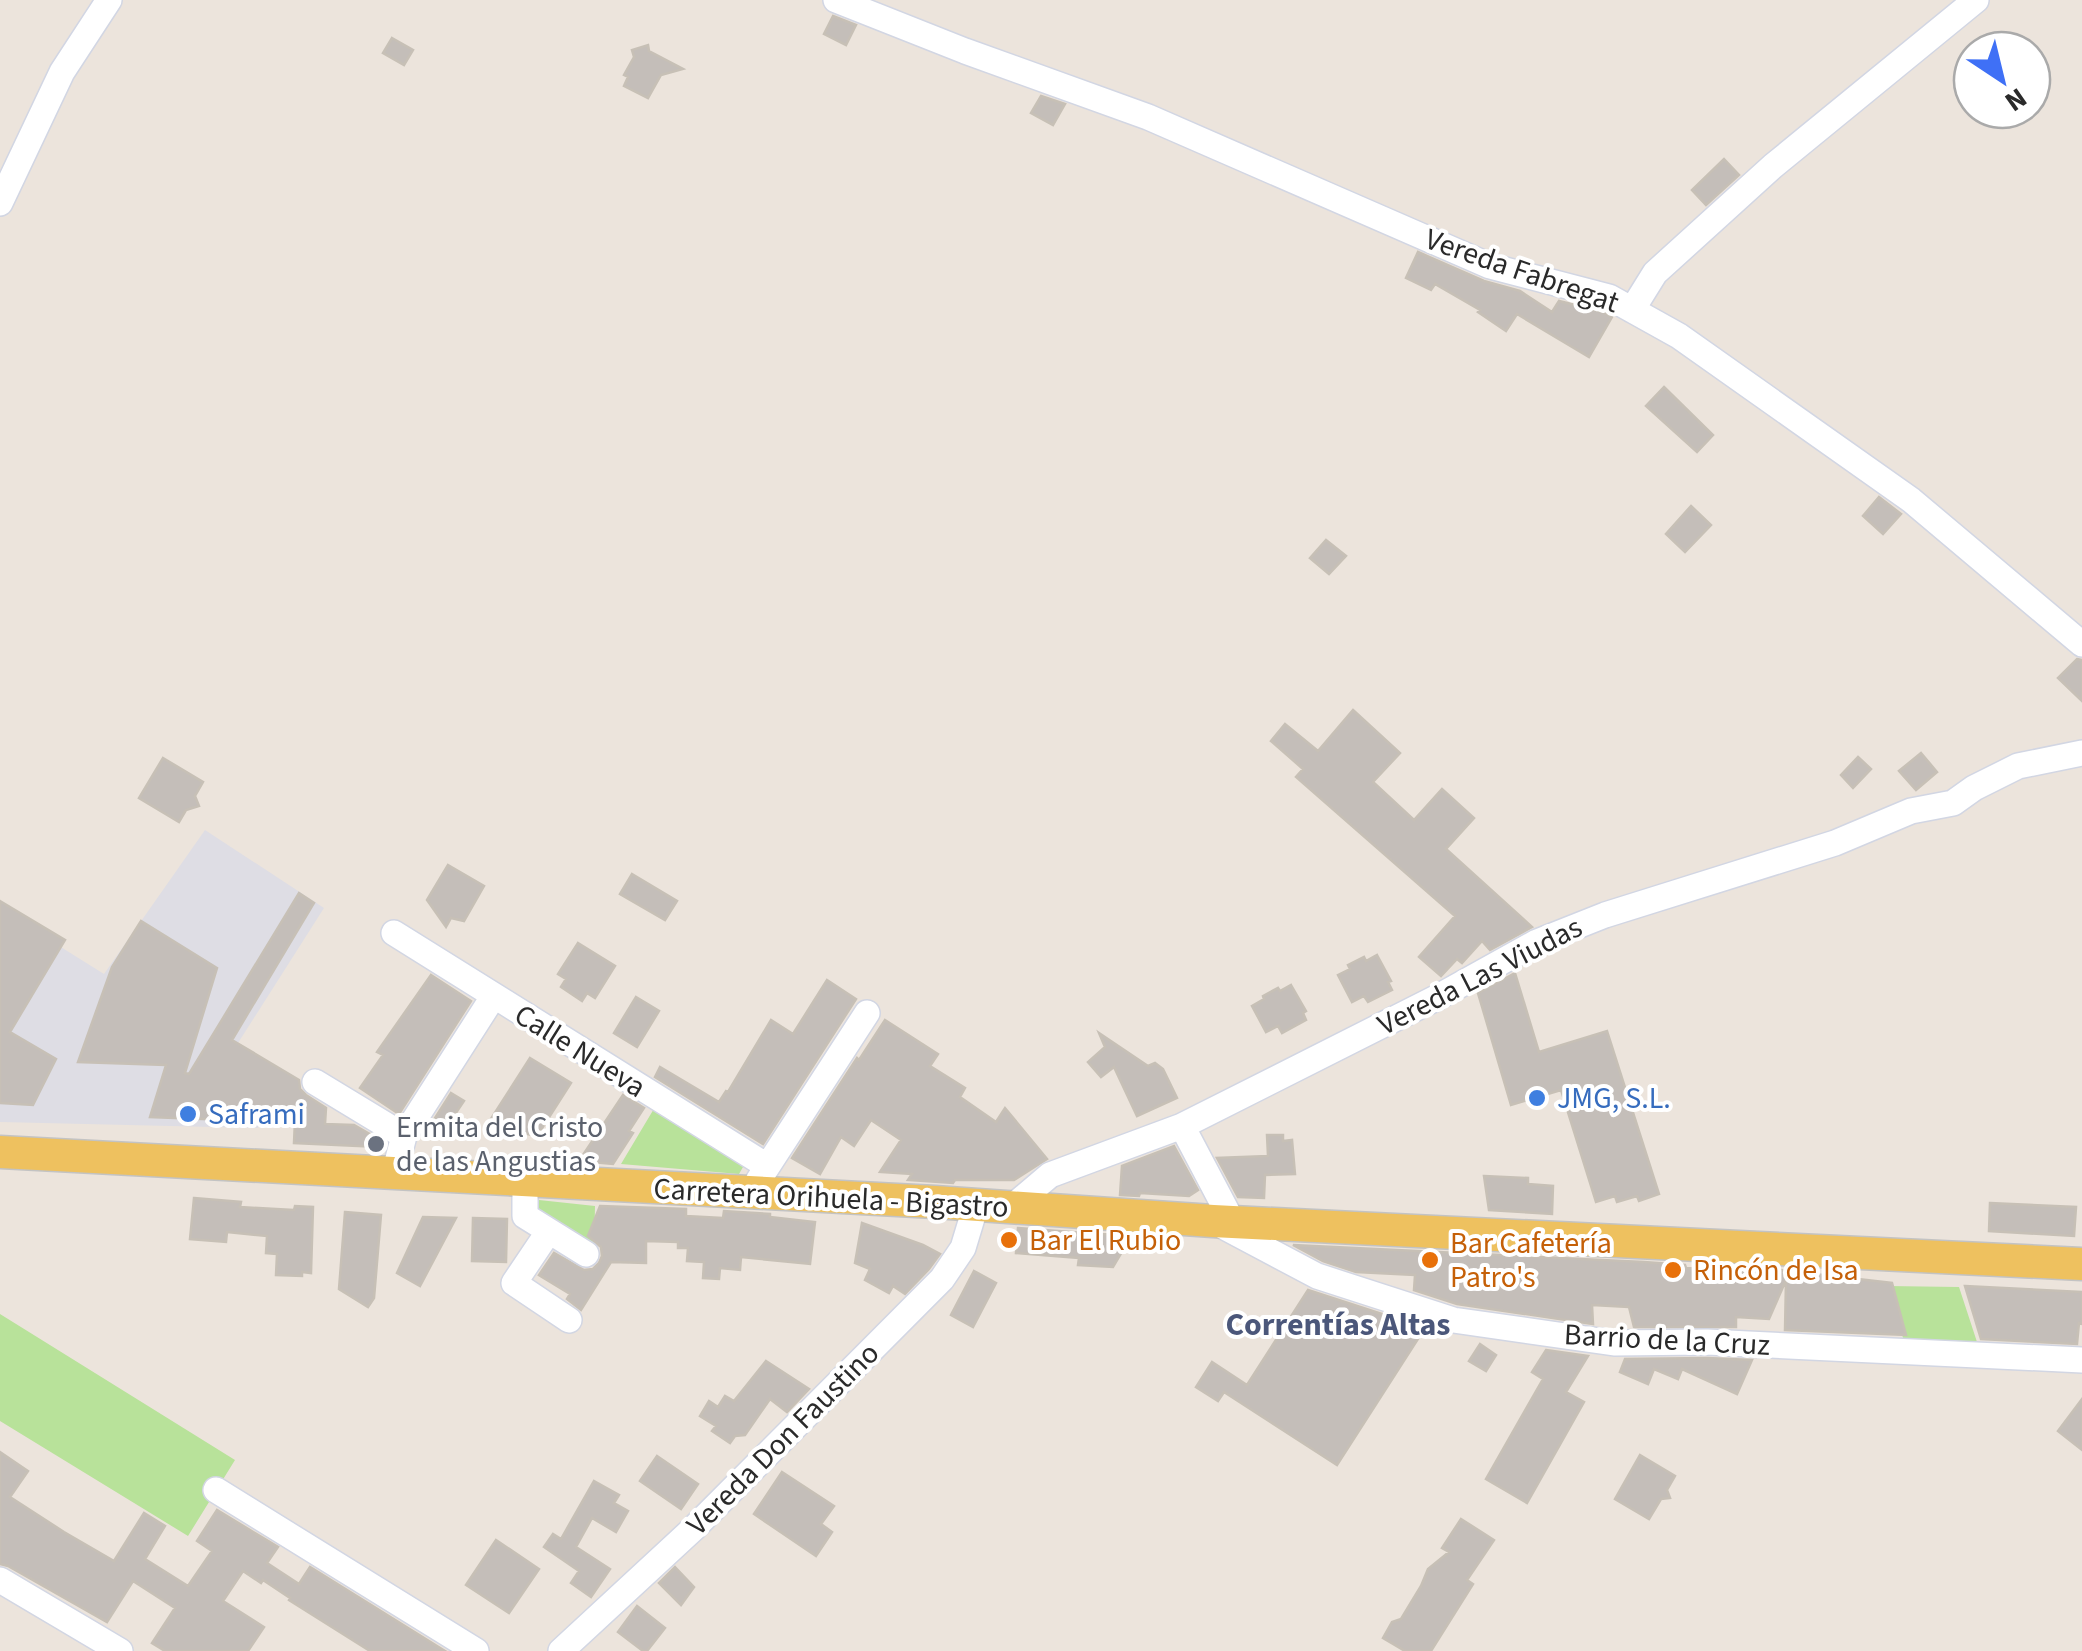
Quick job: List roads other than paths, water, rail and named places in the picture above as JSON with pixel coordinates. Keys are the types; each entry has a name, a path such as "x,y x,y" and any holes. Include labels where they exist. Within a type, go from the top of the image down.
{"main road":[{"name":"Carretera Orihuela - Bigastro","path":"0,1152 525,1181 759,1180 1012,1208 2082,1264"}],"street":[{"path":"0,203 62,72 110,0"},
{"name":"Vereda Fabregat","path":"836,0 1148,117 1490,266 1609,297 1679,336 1911,500 2082,644"},
{"path":"1632,310 1655,273 1758,180 1976,0"},
{"name":"Vereda Las Viudas","path":"1012,1208 1050,1175 1182,1126 1438,997 1537,942 1605,914 1835,843 1911,811 1953,803 2018,766 2082,753"},
{"name":"Calle Nueva","path":"394,933 493,996 759,1180"},
{"path":"394,1174 404,1136 493,996"},
{"path":"759,1180 867,1013"},
{"path":"315,1082 404,1136"},
{"path":"1182,1126 1222,1221"},
{"path":"525,1181 526,1216 586,1254"},
{"name":"Vereda Don Faustino","path":"561,1651 694,1528 942,1279 963,1248 976,1205"},
{"name":"Barrio de la Cruz","path":"1222,1221 1316,1276 1453,1320 1614,1343 1707,1342 2082,1360"},
{"path":"548,1230 514,1283 569,1320"},
{"path":"216,1490 476,1651"},
{"path":"0,1580 120,1651"}],"place":[{"name":"JMG, S.L.","path":"1537,1098"},
{"name":"Saframi","path":"188,1114"},
{"name":"Ermita del Cristo de las Angustias","path":"376,1144"},
{"name":"Bar El Rubio","path":"1009,1240"},
{"name":"Bar Cafetería Patro's","path":"1430,1260"},
{"name":"Rincón de Isa","path":"1673,1270"}],"district":[{"name":"Correntías Altas","path":"1338,1325"}]}
